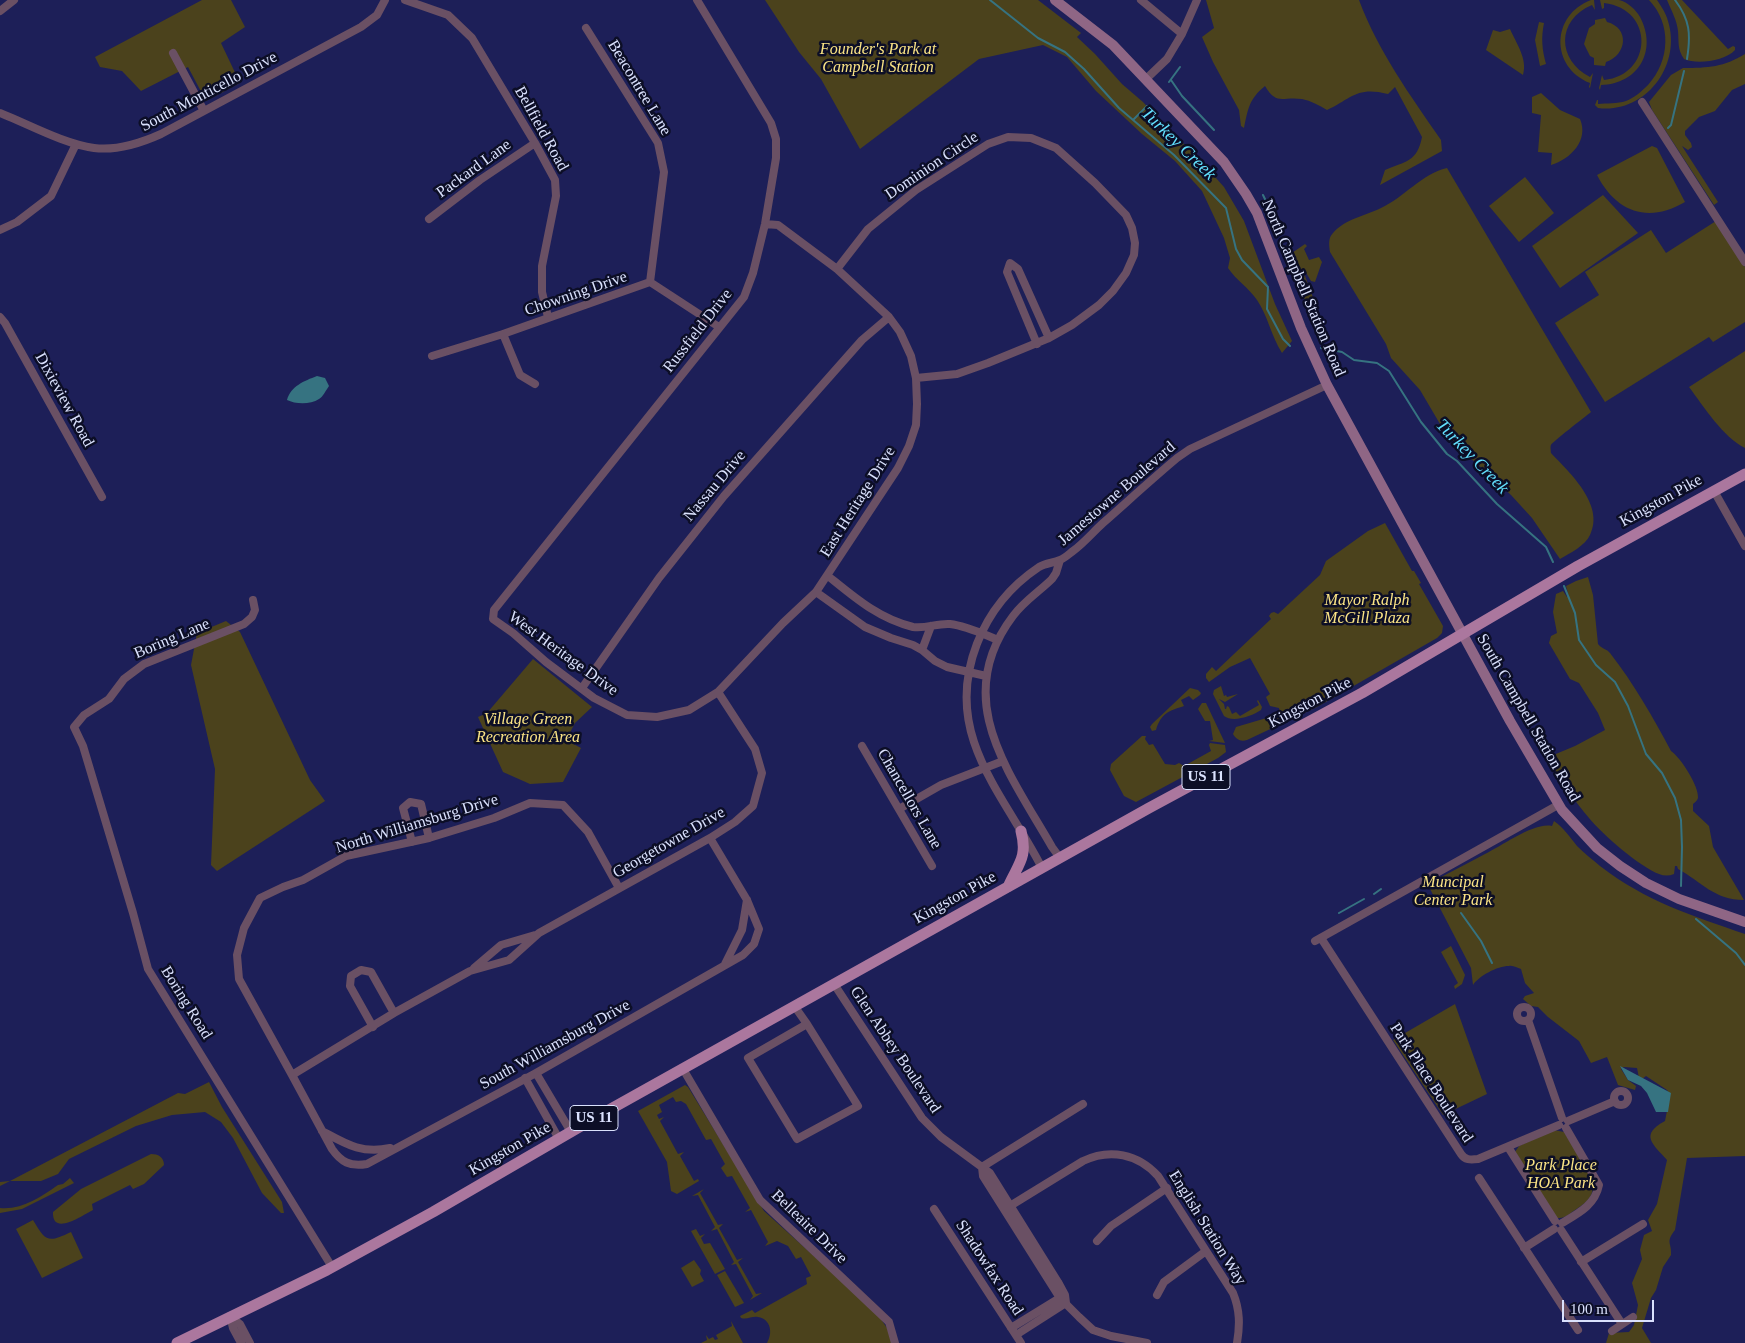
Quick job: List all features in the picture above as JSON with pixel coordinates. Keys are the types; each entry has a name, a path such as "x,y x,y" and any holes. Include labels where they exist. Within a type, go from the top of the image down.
{"main road":[{"name":"North Campbell Station Road","path":"1055,0 1103,36 1146,79 1224,162 1246,194 1257,213 1301,328 1327,385 1462,634"},
{"name":"Kingston Pike","path":"177,1343 332,1266 433,1212 834,984 1202,779 1362,693 1578,566 1745,474"},
{"name":"South Campbell Station Road","path":"1462,634 1558,805 1597,848 1634,876 1679,899 1745,922"},
{"path":"1008,887 1024,850 1021,831"}],"street":[{"path":"0,12 14,0"},
{"name":"South Monticello Drive","path":"0,113 76,144 95,148 141,143 362,27 377,15 385,0"},
{"name":"Bellfield Road","path":"405,0 448,14 472,38 555,180 556,196 542,266 542,292 548,317"},
{"name":"Russfield Drive","path":"494,610 744,297 753,273 765,224 776,158 776,139 771,123 697,0"},
{"path":"1141,0 1182,34"},
{"path":"1146,79 1167,59 1182,34 1197,0"},
{"name":"Beacontree Lane","path":"586,28 658,143 664,172 650,282"},
{"path":"173,53 204,111"},
{"path":"1642,102 1745,262"},
{"name":"Dominion Circle","path":"837,270 868,229 916,190 988,144 1008,138 1031,138 1056,148 1126,215 1132,228 1135,244 1134,255 1126,273 1113,291 1099,305 1072,325 1037,344 957,374 916,378"},
{"name":"Packard Lane","path":"429,219 480,180 535,143"},
{"path":"0,230 17,222 51,196 76,144"},
{"name":"East Heritage Drive","path":"765,224 778,225 837,270 889,318 900,332 911,356 916,378 916,425 909,446 898,468 816,592"},
{"path":"1037,344 1007,272 1010,263 1018,268 1049,338"},
{"name":"Chowning Drive","path":"432,356 503,334 650,282 720,328"},
{"name":"Nassau Drive","path":"582,688 659,578 724,496 862,340 889,318"},
{"name":"Dixieview Road","path":"2,322 102,497"},
{"path":"503,334 520,376 534,384"},
{"name":"Jamestowne Boulevard","path":"1042,868 985,767 971,732 967,693 968,672 980,633 998,606 1016,586 1040,567 1060,560 1074,551 1159,474 1190,449 1327,385"},
{"path":"1714,491 1745,546"},
{"name":"Jamestowne Boulevard","path":"1060,560 1052,579 1020,608 998,640 986,676 986,701 989,725 997,749 1060,858"},
{"path":"828,576 876,613 898,623 924,628 950,624 998,640"},
{"path":"816,592 865,627 922,650 935,661 947,667 986,676"},
{"name":"West Heritage Drive","path":"494,610 493,618 546,662 594,698 627,715 657,717 689,710 718,692 816,592"},
{"name":"Boring Lane","path":"74,727 84,715 109,699 124,680 144,664 249,620 255,610 253,600"},
{"path":"922,650 931,626"},
{"name":"Georgetowne Drive","path":"292,1075 394,1013 470,972 508,960 539,934 735,822 752,806 762,773 755,749 718,692"},
{"name":"Boring Road","path":"74,727 83,746 134,913 148,969 332,1266"},
{"name":"Chancellors Lane","path":"862,746 932,866"},
{"path":"899,809 941,785 1003,761"},
{"path":"412,842 403,808 410,802 420,804 429,838"},
{"name":"North Williamsburg Drive","path":"292,1075 239,979 237,955 244,928 260,898 303,880 346,856 429,838 494,818 530,802 564,805 588,832 619,888"},
{"name":"Park Place Boulevard","path":"1558,805 1318,939 1462,1156 1468,1160 1473,1160 1508,1147 1614,1101"},
{"name":"South Williamsburg Drive","path":"292,1075 332,1149 340,1160 353,1165 367,1164 536,1073 742,955 754,944 759,929 747,900 710,838"},
{"path":"725,964 742,930 747,900"},
{"name":"Georgetowne Drive","path":"470,972 501,945 539,934"},
{"path":"373,1027 350,986 351,976 361,970 371,972 394,1013"},
{"name":"Glen Abbey Boulevard","path":"834,984 922,1118 941,1137 990,1173 1064,1299"},
{"path":"795,1006 858,1106 797,1139 748,1058 806,1024"},
{"path":"1524,1248 1593,1201 1600,1185 1564,1123 1528,1020"},
{"name":"Belleaire Drive","path":"683,1069 760,1200 890,1322 895,1343"},
{"path":"536,1073 571,1132"},
{"path":"525,1078 559,1139"},
{"path":"982,1167 1083,1104"},
{"name":"South Williamsburg Drive","path":"322,1131 353,1148 375,1151 398,1147"},
{"path":"1508,1147 1622,1324"},
{"name":"English Station Way","path":"1010,1206 1083,1161 1096,1156 1121,1154 1141,1161 1153,1170 1166,1188 1230,1287 1236,1301 1239,1319 1237,1343"},
{"name":"Glen Abbey Boulevard","path":"982,1167 983,1176 987,1183 1064,1299 1093,1330 1111,1336 1147,1343"},
{"path":"1479,1178 1578,1330"},
{"path":"1097,1241 1111,1226 1166,1188"},
{"name":"Shadowfax Road","path":"934,1209 1021,1343"},
{"path":"1581,1262 1643,1224"},
{"path":"1157,1295 1164,1282 1206,1251"},
{"path":"1014,1332 1064,1299"},
{"path":"230,1316 233,1328 241,1343"},
{"path":"230,1316 240,1324 250,1343"},
{"path":"1612,1331 1633,1317"}],"green space":[{"path":"202,0 231,0 245,27 221,43 240,83 206,101 188,67 141,91 122,71 100,67 95,57"},
{"name":"Founder's Park at Campbell Station","path":"765,0 1038,0 1081,33 1077,37 1122,84 1143,102 1171,133 1191,150 1224,187 1244,221 1275,304 1292,341 1282,353 1257,300 1228,268 1230,258 1224,238 1202,191 1175,161 1142,134 1096,91 1067,57 1043,45 979,59 860,149 821,79 799,52"},
{"path":"1206,0 1359,0 1385,55 1441,140 1442,151 1380,185 1385,170 1410,160 1414,156 1422,137 1395,87 1388,94 1369,91 1355,94 1327,110 1315,103 1302,99 1277,98 1265,86 1250,105 1244,128 1241,126 1239,110 1202,37 1214,28"},
{"path":"1594,0 1595,10 1592,5 1580,12 1572,20 1565,40 1571,61 1579,70 1590,77 1593,73 1590,88 1590,83 1577,75 1568,65 1562,54 1560,41 1568,17 1578,7"},
{"path":"1600,0 1619,0 1631,7 1640,17 1647,42 1641,63 1634,72 1625,79 1601,85 1600,90 1602,75 1604,80 1620,76 1632,67 1639,55 1642,42 1639,29 1632,17 1621,8 1604,3 1604,8 1602,9"},
{"path":"1649,0 1657,0 1665,12 1668,21 1671,38 1670,54 1664,70 1656,84 1631,103 1615,108 1598,108 1595,105 1597,100 1598,104 1616,103 1626,101 1641,92 1661,65 1664,54 1665,31 1662,20"},
{"path":"1667,0 1682,0 1728,49 1733,46 1735,50 1725,57 1711,61 1696,62 1684,59 1679,48 1678,31 1674,15"},
{"path":"1605,18 1607,22 1620,30 1623,42 1622,48 1613,59 1606,62 1605,66 1594,65 1594,58 1590,56 1584,44 1589,28 1595,24 1595,20"},
{"path":"1539,22 1544,23 1542,44 1546,64 1540,66 1535,40"},
{"path":"1510,29 1523,57 1523,75 1486,50 1493,30 1500,32"},
{"path":"1745,54 1745,84 1732,90 1715,111 1699,117 1685,131 1685,135 1692,147 1688,150 1682,146 1718,202 1714,205 1652,110 1649,102 1671,75 1683,68 1716,66 1730,62"},
{"path":"1541,93 1560,110 1580,119 1582,127 1580,141 1576,148 1565,158 1551,165 1552,153 1538,152 1541,115 1532,113 1532,97"},
{"path":"1652,146 1657,148 1685,202 1671,209 1658,212 1634,211 1623,206 1614,198 1597,175"},
{"path":"1447,168 1591,412 1552,443 1551,446 1551,453 1576,480 1589,501 1593,512 1593,524 1588,539 1577,549 1560,559 1532,518 1511,495 1474,461 1464,455 1440,424 1420,390 1391,358 1386,344 1330,252 1330,237 1343,224 1390,203 1429,175"},
{"path":"1525,177 1554,213 1519,242 1489,206"},
{"path":"1603,195 1638,233 1560,288 1532,246"},
{"path":"1716,221 1745,267 1745,322 1713,342 1709,337 1605,402 1555,323 1599,295 1585,272 1651,230 1666,253"},
{"path":"1305,244 1307,246 1304,249 1309,260 1319,257 1322,262 1315,282 1311,281 1305,271 1293,272 1291,266 1292,254 1294,252 1289,255"},
{"path":"1299,274 1305,276 1324,327 1323,330 1319,331 1316,329 1297,279"},
{"path":"1745,351 1745,448 1729,437 1689,387"},
{"name":"Mayor Ralph McGill Plaza","path":"1385,523 1412,571 1414,571 1421,583 1419,584 1443,626 1442,633 1437,638 1317,707 1247,740 1237,739 1233,734 1236,727 1280,714 1279,708 1270,706 1266,697 1270,694 1250,658 1230,667 1209,682 1206,674 1212,667 1216,671 1271,619 1269,616 1271,613 1278,614 1320,575 1326,561 1368,531"},
{"path":"1588,577 1593,595 1598,644 1609,652 1619,665 1643,701 1671,751 1689,773 1698,793 1697,801 1693,804 1693,811 1709,826 1713,847 1744,900 1716,894 1678,869 1677,866 1675,866 1674,874 1663,875 1642,865 1595,825 1569,792 1548,758 1605,730 1598,713 1579,683 1570,679 1549,643 1551,636 1557,633 1553,612 1556,594 1563,591 1569,597 1566,586"},
{"path":"226,621 240,632 310,780 325,801 217,871 211,865 215,769 191,665 197,633"},
{"name":"Village Green Recreation Area","path":"533,659 592,707 575,723 566,740 581,748 563,782 530,784 503,772 478,717 487,713"},
{"path":"1221,686 1224,696 1238,694 1225,702 1219,699 1224,704 1225,709 1227,706 1229,707 1232,714 1236,712 1240,716 1259,705 1258,700 1262,707 1261,710 1237,719 1224,716 1213,694 1214,690"},
{"path":"1190,688 1198,690 1201,693 1200,695 1193,700 1189,696 1181,700 1184,706 1174,709 1163,716 1156,730 1152,731 1150,727 1152,724"},
{"path":"1202,703 1206,703 1225,743 1209,741 1213,740 1210,721 1205,721 1198,709"},
{"path":"1142,736 1146,736 1145,739 1149,745 1153,744 1165,764 1175,765 1179,763 1184,766 1211,751 1210,743 1225,745 1226,752 1136,802 1124,796 1110,770 1111,764"},
{"name":"Muncipal Center Park","path":"1554,821 1577,846 1600,866 1634,889 1707,921 1745,934 1745,1156 1687,1158 1675,1230 1670,1240 1671,1255 1663,1267 1642,1328 1651,1343 1606,1343 1609,1333 1629,1332 1634,1325 1638,1305 1632,1283 1642,1259 1640,1250 1644,1235 1652,1231 1648,1220 1657,1204 1667,1160 1653,1144 1651,1135 1657,1126 1665,1121 1670,1095 1667,1090 1646,1076 1642,1079 1639,1078 1637,1068 1624,1067 1621,1069 1628,1080 1636,1086 1635,1090 1618,1085 1607,1057 1591,1063 1579,1041 1538,1007 1531,1006 1523,999 1525,996 1534,993 1525,983 1521,969 1514,966 1504,966 1484,975 1473,985 1471,968 1429,887 1430,883 1527,831 1552,826"},
{"path":"1451,946 1465,975 1462,984 1455,989 1454,986 1458,983 1441,952"},
{"path":"1455,1004 1487,1094 1443,1115 1393,1040"},
{"path":"209,1082 222,1107 282,1202 284,1213 281,1213 262,1193 233,1138 221,1122 205,1112 172,1115 136,1126 69,1159 58,1174 41,1181 10,1181 178,1093 185,1094"},
{"path":"685,1085 764,1211 876,1312 887,1328 893,1343 767,1343 770,1327 766,1320 758,1317 741,1318 740,1316 752,1310 755,1313 807,1284 806,1278 811,1276 801,1257 796,1259 788,1246 777,1241 765,1246 768,1242 751,1210 745,1212 750,1208 732,1176 727,1177 721,1168 725,1164 711,1139 706,1140 686,1104 681,1101 676,1102 673,1097 659,1105 662,1112 657,1115 659,1119 664,1117 660,1121 678,1154 684,1152 680,1156 694,1181 698,1179 699,1181 677,1194 671,1191 667,1162 638,1111"},
{"name":"Park Place HOA Park","path":"1554,1130 1564,1132 1592,1177 1593,1184 1593,1190 1586,1202 1567,1216 1559,1218 1557,1218 1515,1152 1519,1146"},
{"path":"151,1154 160,1156 164,1165 144,1184 133,1189 130,1185 92,1204 93,1210 69,1222 57,1223 54,1219 53,1212 81,1189"},
{"path":"70,1178 74,1183 22,1209 0,1213 0,1208 16,1207 31,1202"},
{"path":"10,1181 0,1186 0,1182"},
{"path":"704,1189 700,1193 718,1225 723,1224 719,1228 737,1260 743,1258 738,1262 756,1294 762,1293 750,1300 753,1296 736,1264 731,1265 734,1262 717,1229 711,1231 715,1227 698,1195 692,1196"},
{"path":"33,1220 41,1233 48,1238 57,1238 71,1232 83,1258 42,1278 16,1229"},
{"path":"696,1229 700,1236 705,1234 701,1238 704,1244 710,1243 725,1269 715,1274 691,1231"},
{"path":"694,1260 701,1270 700,1274 704,1281 692,1287 681,1268"},
{"path":"725,1271 744,1303 735,1307 717,1275"},
{"path":"731,1321 743,1343 701,1343 707,1340 706,1335 709,1339 713,1337 715,1340 718,1339 716,1335 732,1326"}],"shaded area":[{"path":"317,376 325,378 329,386 320,398 307,403 287,400 295,388"},
{"path":"1620,1066 1671,1093 1668,1112 1656,1112 1647,1093 1641,1086 1628,1080"}],"waterway":[{"name":"Turkey Creek","path":"990,0 1038,38 1065,52 1084,69 1119,108 1174,155 1226,208 1236,249 1242,260 1268,287 1267,309 1283,339 1290,346"},
{"path":"1675,0 1684,14 1688,28 1687,59"},
{"path":"1169,82 1180,67"},
{"path":"1668,128 1671,125 1684,71"},
{"path":"1171,80 1182,96 1214,130"},
{"path":"1133,120 1147,106"},
{"path":"1263,195 1279,228"},
{"name":"Turkey Creek","path":"1321,348 1342,352 1354,360 1377,363 1389,371 1421,422 1447,454 1457,461 1497,504 1546,547 1553,562"},
{"name":"Turkey Creek","path":"1564,586 1575,613 1579,640 1596,665 1615,682 1628,706 1646,754 1662,773 1675,798 1681,820 1681,886"},
{"path":"1374,894 1381,889"},
{"path":"1339,913 1364,899"},
{"path":"1461,913 1481,941 1492,963"},
{"name":"Turkey Creek","path":"1696,919 1736,953 1745,965"}]}
